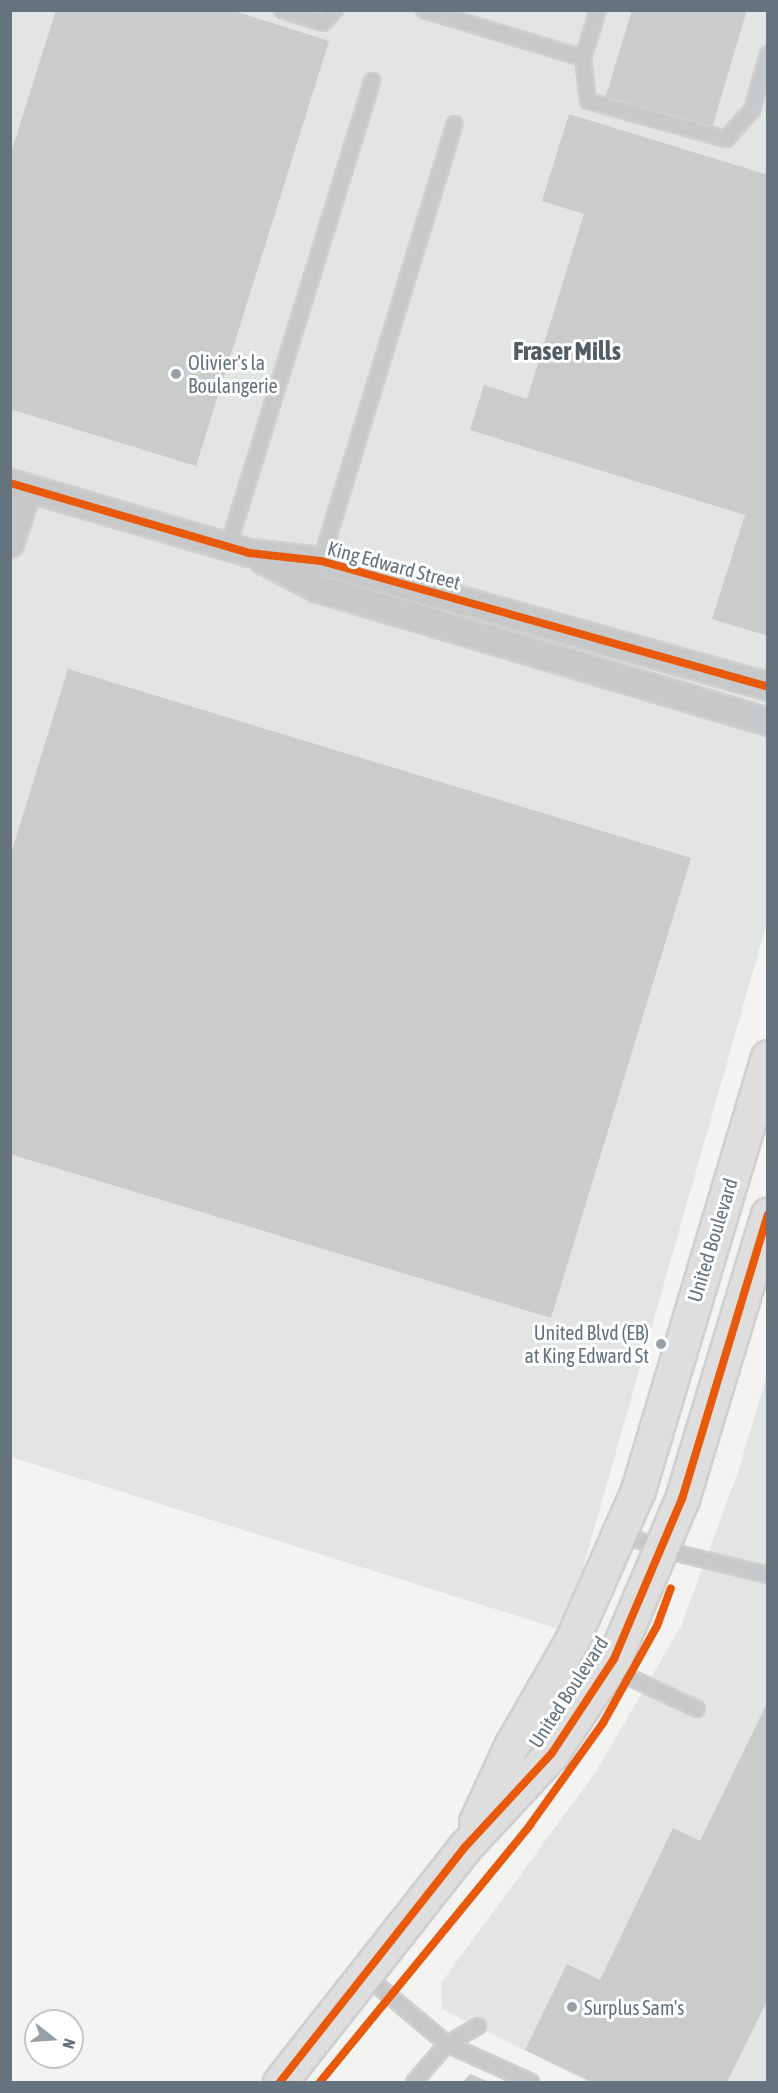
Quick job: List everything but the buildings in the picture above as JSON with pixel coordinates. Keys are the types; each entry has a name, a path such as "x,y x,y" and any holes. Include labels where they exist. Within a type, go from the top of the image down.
{"main road":[{"name":"United Boulevard","path":"464,1848 511,1746 573,1638 638,1490 768,1057"},
{"name":"United Boulevard","path":"280,2082 464,1848 552,1753 614,1659 682,1499 768,1215"}],"street":[{"name":"King Edward Street","path":"19,486 238,550 321,561 768,687"},
{"path":"10,544 19,486"},
{"name":"King Edward Street","path":"238,550 316,588 768,722"}],"lane":[{"path":"282,10 323,23 335,10"},
{"path":"424,10 583,58"},
{"path":"598,10 583,58 588,101 726,139 752,111 768,54"},
{"path":"238,550 372,81"},
{"path":"321,561 455,124"},
{"path":"619,1534 661,1548 768,1575"},
{"path":"614,1659 629,1677 697,1709"},
{"path":"365,1975 447,2044 531,2082"},
{"path":"414,2082 447,2044 478,2026"}],"shaded area":[{"path":"11,11 767,11 767,922 565,1631 11,1457"},
{"path":"767,1374 767,2082 588,2082 442,2009 441,1983 595,1773 681,1626 738,1472"}],"cycle path":[{"path":"10,483 249,553 321,561 768,687"},
{"path":"280,2082 464,1848 552,1753 614,1659 682,1499 768,1215"},
{"path":"320,2082 530,1825 603,1723 657,1626 671,1588"}],"place":[{"name":"Olivier's la Boulangerie","path":"176,374"},
{"name":"United Blvd (EB) at King Edward St","path":"661,1344"},
{"name":"Surplus Sam's","path":"572,2007"}],"district":[{"name":"Fraser Mills","path":"567,352"}]}
